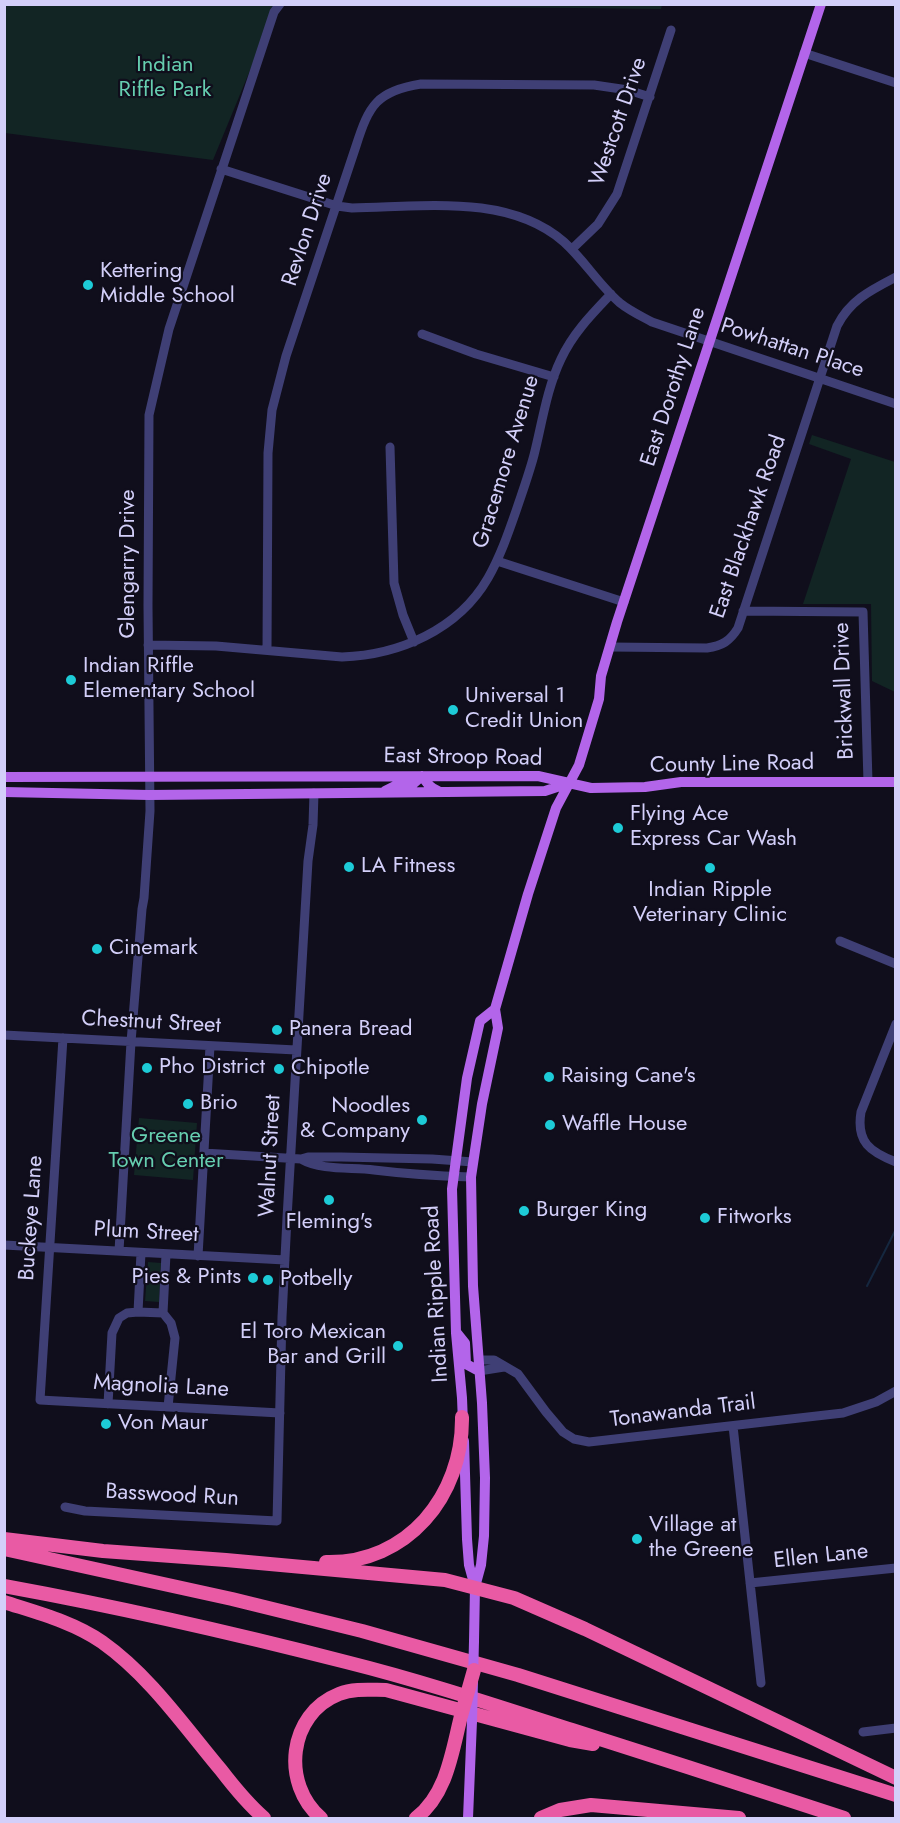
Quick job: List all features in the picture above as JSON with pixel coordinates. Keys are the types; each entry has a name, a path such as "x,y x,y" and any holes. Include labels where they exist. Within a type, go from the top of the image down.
{"highway":[{"path":"226,1560 340,1562 375,1555 399,1543 425,1521 437,1505 446,1487 458,1452 462,1417"},
{"path":"4,1539 103,1551 445,1580 475,1587 514,1598 585,1629 896,1778"},
{"path":"4,1550 232,1599 362,1631 518,1675 896,1795"},
{"path":"4,1586 65,1597 216,1631 346,1662 445,1689 844,1818"},
{"path":"4,1602 46,1615 77,1628 116,1653 150,1684 240,1793 264,1818"},
{"path":"416,1818 430,1804 443,1782 467,1719 474,1670"},
{"path":"321,1818 310,1807 299,1787 294,1763 298,1738 307,1721 318,1708 339,1694 356,1690 386,1690 570,1740 647,1754"},
{"path":"541,1818 560,1810 591,1805 739,1818"}],"main road":[{"name":"East Dorothy Lane","path":"569,783 579,765 599,699 601,676 624,602 821,4"},
{"path":"382,792 401,783 414,783 422,776 433,789 439,792"},
{"name":"East Stroop Road","path":"4,777 538,776 569,783"},
{"name":"County Line Road","path":"569,783 591,788 645,787 681,782 896,782"},
{"name":"East Stroop Road","path":"4,792 149,795 545,791 569,783"},
{"name":"Indian Ripple Road","path":"474,1670 475,1587 481,1565 485,1478 479,1360 472,1286 471,1177 482,1104 498,1028 495,1009 528,894 556,808 569,783"},
{"name":"Indian Ripple Road","path":"475,1587 469,1565 467,1539 462,1398 456,1333 452,1189 467,1078 480,1021 495,1009"},
{"path":"456,1333 465,1343 466,1364 479,1371"},
{"path":"467,1719 468,1818"}],"street":[{"name":"Glengarry Drive","path":"119,1251 130,1042 148,841 149,415 169,330 274,12 280,4"},
{"name":"Westcott Drive","path":"572,249 598,224 617,194 671,30"},
{"path":"804,53 896,83"},
{"name":"Revlon Drive","path":"267,650 268,453 272,410 286,356 365,118 377,102 395,90 422,84 594,85 628,90 650,97"},
{"name":"Powhattan Place","path":"221,169 337,206 352,208 462,206 502,211 525,219 546,230 572,249 611,294 633,312 652,322 896,404"},
{"name":"East Blackhawk Road","path":"610,647 707,648 718,646 734,634 837,327 847,309 864,294 896,276"},
{"name":"Gracemore Avenue","path":"148,645 216,646 342,657 394,650 434,631 463,609 487,580 497,561 504,547 533,458 554,377 565,351 577,332 611,294"},
{"path":"422,334 476,354 554,377"},
{"path":"390,447 394,583 414,642"},
{"path":"497,561 624,602"},
{"name":"Brickwall Drive","path":"743,611 863,612 868,782"},
{"name":"Walnut Street","path":"277,1521 290,1158 314,793"},
{"path":"840,942 896,964"},
{"path":"896,1024 861,1112 859,1124 861,1136 868,1147 879,1155 896,1162"},
{"name":"Chestnut Street","path":"4,1035 296,1050"},
{"name":"Buckeye Lane","path":"40,1400 63,1038"},
{"path":"198,1256 210,1046"},
{"path":"204,1153 301,1159 341,1157 473,1162"},
{"path":"301,1159 308,1163 337,1167 471,1177"},
{"name":"Plum Street","path":"4,1245 285,1260"},
{"path":"138,1312 141,1252"},
{"path":"166,1254 163,1313 171,1323 175,1338 168,1407"},
{"path":"108,1404 112,1333 119,1318 127,1313 163,1313"},
{"name":"Tonawanda Trail","path":"479,1360 494,1360 504,1367 511,1368 563,1432 580,1442 843,1413 876,1402 896,1391"},
{"path":"479,1371 504,1367"},
{"name":"Magnolia Lane","path":"40,1400 280,1413"},
{"path":"733,1426 761,1683"},
{"name":"Basswood Run","path":"64,1507 85,1511 277,1521"},
{"name":"Ellen Lane","path":"750,1583 896,1568"},
{"path":"862,1732 896,1728"}],"green space":[{"name":"Indian Riffle Park","path":"5,5 280,5 274,12 213,160 5,133"},
{"path":"311,5 662,5 661,9"},
{"path":"812,435 895,462 895,692 872,681 871,604 803,604 851,459 809,444"},
{"name":"Greene Town Center","path":"139,1118 197,1123 193,1180 134,1175"},
{"path":"148,1262 161,1263 159,1302 145,1301"}],"waterway":[{"path":"867,1286 896,1229"}],"place":[{"name":"Kettering Middle School","path":"88,285"},
{"name":"Indian Riffle Elementary School","path":"71,680"},
{"name":"Universal 1 Credit Union","path":"453,710"},
{"name":"Flying Ace Express Car Wash","path":"618,828"},
{"name":"LA Fitness","path":"349,867"},
{"name":"Indian Ripple Veterinary Clinic","path":"710,868"},
{"name":"Cinemark","path":"97,949"},
{"name":"Panera Bread","path":"277,1030"},
{"name":"Pho District","path":"147,1068"},
{"name":"Chipotle","path":"279,1069"},
{"name":"Raising Cane's","path":"549,1077"},
{"name":"Brio","path":"188,1104"},
{"name":"Noodles & Company","path":"422,1120"},
{"name":"Waffle House","path":"550,1125"},
{"name":"Fleming's","path":"329,1200"},
{"name":"Burger King","path":"524,1211"},
{"name":"Fitworks","path":"705,1218"},
{"name":"Pies & Pints","path":"253,1278"},
{"name":"Potbelly","path":"268,1280"},
{"name":"El Toro Mexican Bar and Grill","path":"398,1346"},
{"name":"Von Maur","path":"106,1424"},
{"name":"Village at the Greene","path":"637,1539"}]}
